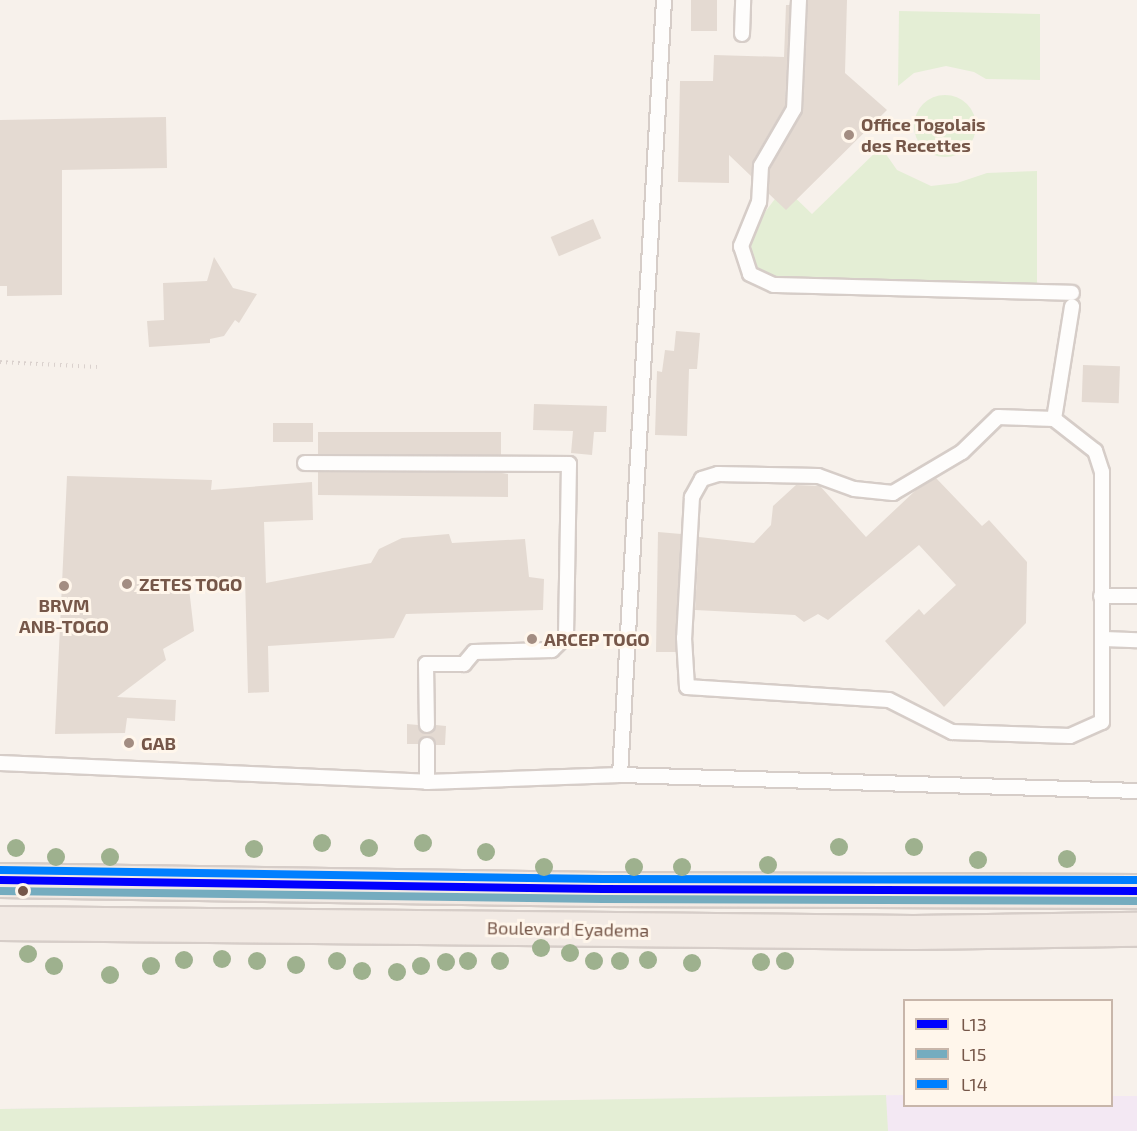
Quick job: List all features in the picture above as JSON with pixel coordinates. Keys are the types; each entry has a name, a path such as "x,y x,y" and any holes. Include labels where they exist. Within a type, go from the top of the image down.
{"highway":[{"path":"0,880 603,890 1137,891"},
{"name":"Boulevard Eyadema","path":"0,922 679,930 1137,929"}],"lane":[{"path":"620,775 664,0"},
{"path":"742,34 743,0"},
{"path":"799,0 794,109 761,166 759,202 741,246 750,274 774,285 1072,299 1053,419"},
{"path":"998,417 1053,419 1095,451 1102,472 1101,596 1104,639 1102,722 1070,736 952,732 889,699 687,687 684,638 692,497 702,479 718,474 818,476 854,489 893,493 962,452 998,417"},
{"path":"305,464 569,464 566,636 552,650 474,652 464,664 426,664 427,725"},
{"path":"1101,596 1137,596"},
{"path":"1104,639 1137,640"},
{"path":"427,745 428,782"},
{"path":"0,763 428,782 620,775 1137,791"}],"path":[{"path":"0,362 97,367"}],"shaded area":[{"path":"903,1095 903,1107 1113,1107 1113,1096 1137,1096 1137,1131 0,1131 0,1109"}],"green space":[{"path":"899,11 1040,14 1040,80 986,79 974,72 946,66 914,73 898,86"},
{"path":"939,95 951,95 967,104 974,114 976,126 974,138 967,148 951,157 939,157 928,152 919,143 914,132 914,120 919,109 928,100"},
{"path":"881,147 897,170 931,186 957,183 987,173 1037,171 1037,284 776,279 761,272 752,258 751,243 765,212 784,187 812,214"},
{"path":"886,1095 888,1131 0,1131 0,1109"}],"building":[{"path":"691,0 717,0 717,31 691,31"},
{"path":"808,0 847,0 845,73 887,110 786,210 768,193 770,169 803,110"},
{"path":"786,5 790,5 785,106 753,161 751,176 729,155 729,183 678,182 680,81 713,81 714,55 784,57"},
{"path":"166,117 167,168 62,170 62,295 7,296 7,286 0,286 0,120"},
{"path":"593,219 601,238 559,256 551,237"},
{"path":"214,257 233,288 257,294 239,323 235,320 224,336 210,339 210,343 149,347 147,321 164,320 163,283 207,281"},
{"path":"676,331 700,333 697,369 689,369 687,436 655,435 657,371 662,372 665,350 674,351"},
{"path":"1083,365 1120,366 1119,403 1082,402"},
{"path":"534,404 607,406 606,432 594,432 592,455 571,453 573,431 533,430"},
{"path":"273,423 313,423 313,442 273,442"},
{"path":"318,432 501,432 501,455 318,455"},
{"path":"318,472 502,473 508,474 508,497 318,495"},
{"path":"67,476 212,480 211,490 312,482 313,520 264,522 266,583 371,563 379,549 402,538 449,534 452,543 525,539 529,577 544,579 543,610 406,614 394,638 268,646 269,692 248,693 245,577 188,580 194,631 163,649 166,660 117,697 176,700 175,721 127,718 125,733 55,734"},
{"path":"936,478 982,526 989,520 1027,562 1026,623 944,707 885,641 919,609 924,615 956,585 919,545 828,620 818,614 804,622 795,615 695,610 699,537 754,543 771,525 773,506 796,485 820,486 866,537 916,490"},
{"path":"658,532 681,534 676,652 656,652"},
{"path":"407,724 418,725 427,734 436,725 446,726 445,745 436,745 428,736 418,744 407,744"}],"transit line":[{"name":"L14","path":"0,870 603,879 1137,880"},
{"name":"L13","path":"0,880 603,889 1137,891"},
{"name":"L15","path":"0,891 603,899 1137,901"}],"place":[{"name":"Office Togolais des Recettes","path":"849,135"},
{"name":"ZETES TOGO","path":"127,584"},
{"name":"BRVM ANB-TOGO","path":"64,586"},
{"name":"ARCEP TOGO","path":"532,639"},
{"name":"GAB","path":"129,743"}]}
